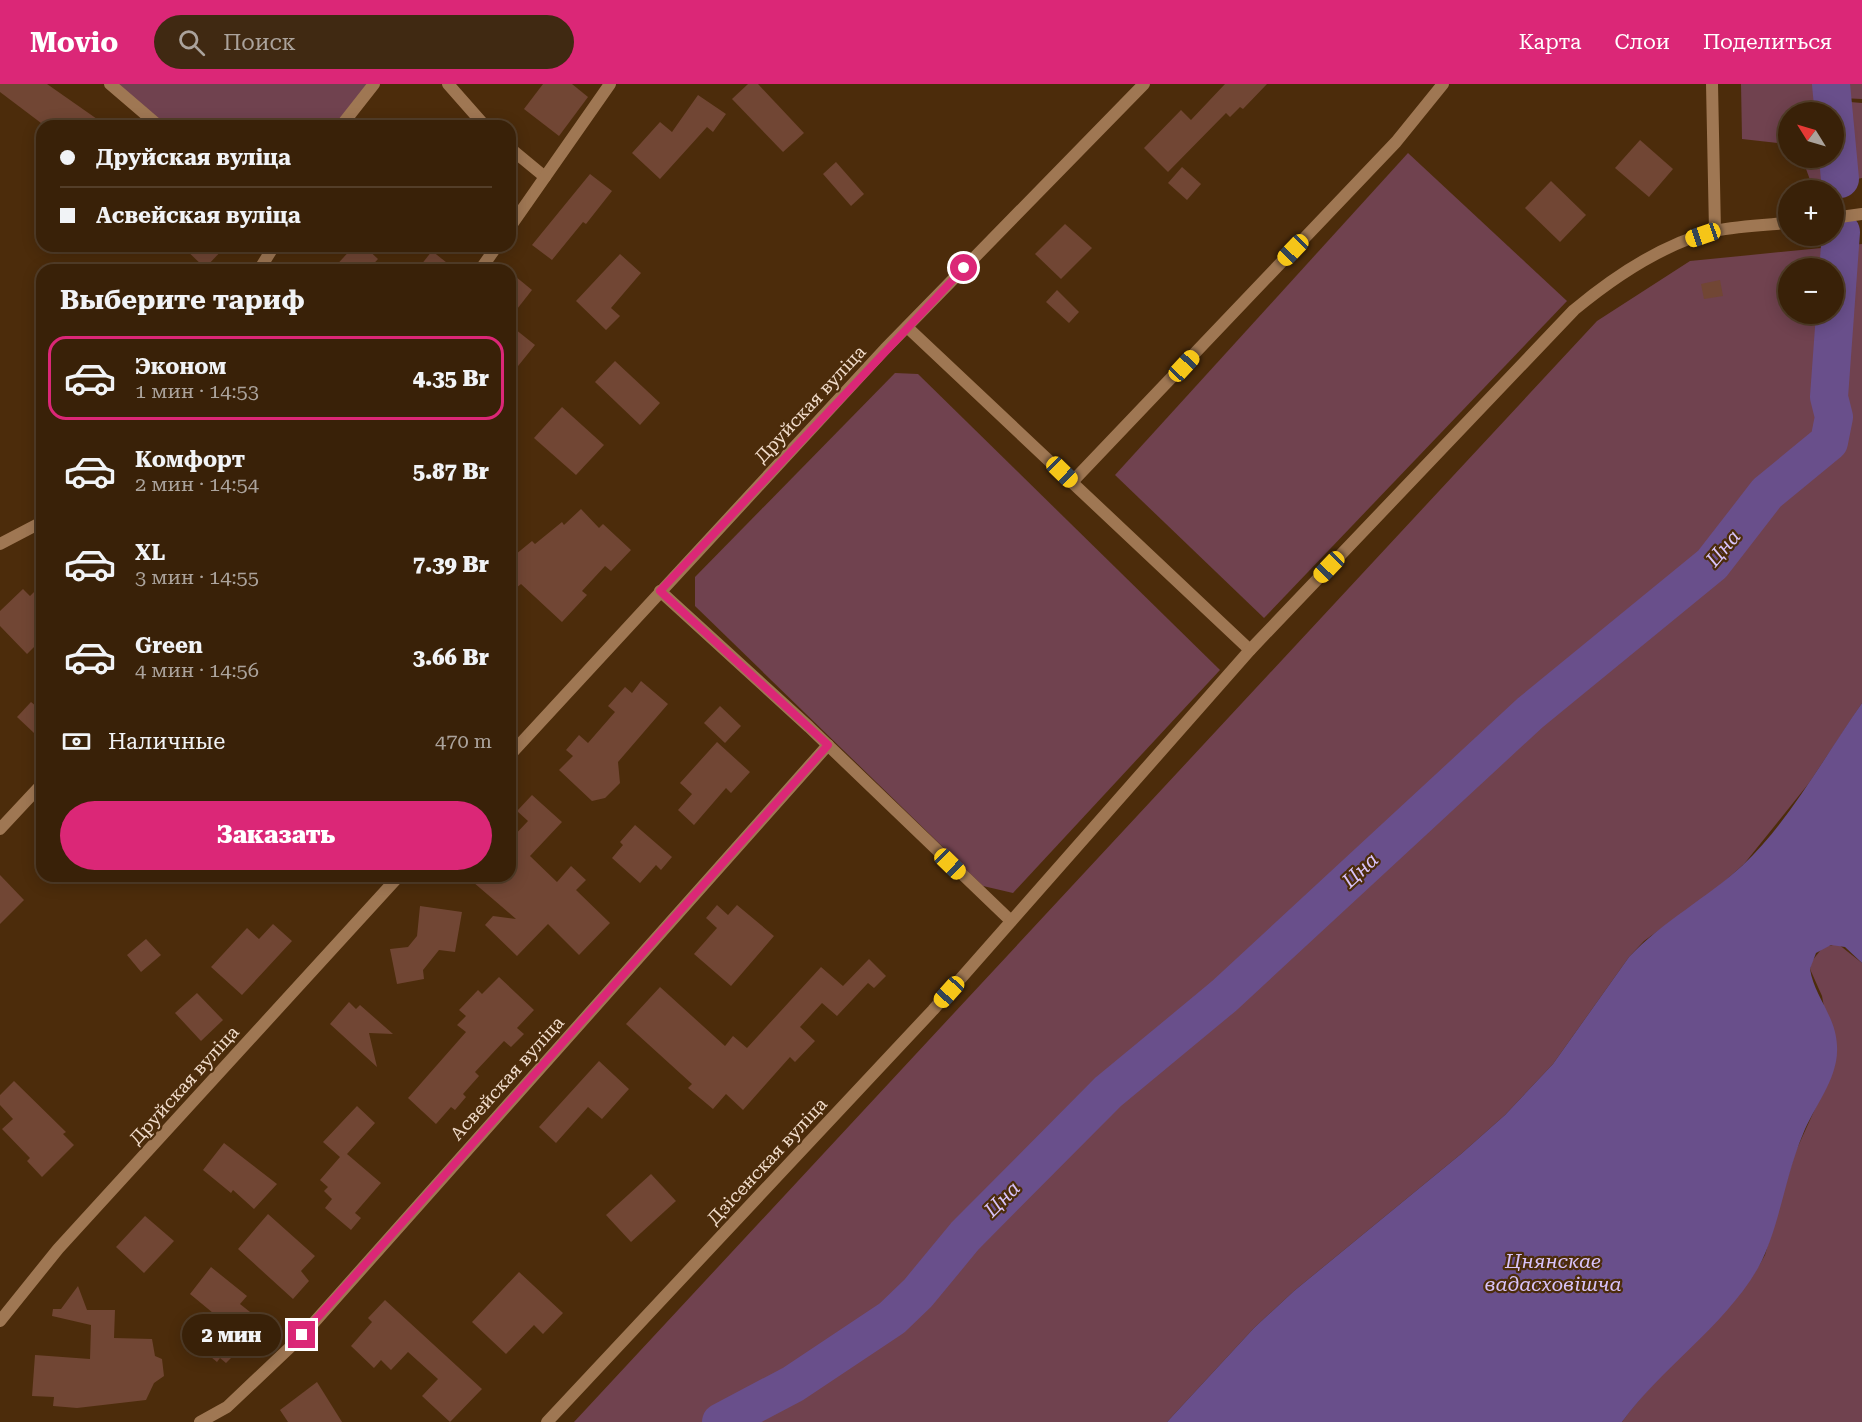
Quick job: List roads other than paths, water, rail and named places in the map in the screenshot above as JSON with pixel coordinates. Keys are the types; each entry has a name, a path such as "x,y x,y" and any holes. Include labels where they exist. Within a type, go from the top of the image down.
{"street":[{"path":"110,84 152,120"},
{"path":"346,120 374,84"},
{"path":"448,84 480,120"},
{"path":"516,218 610,84"},
{"name":"Друйская вуліца","path":"516,748 907,327 1144,84"},
{"path":"1072,482 1396,142 1443,84"},
{"path":"1712,84 1715,231"},
{"path":"516,153 545,177"},
{"path":"1844,216 1862,214"},
{"name":"Дзісенская вуліца","path":"548,1422 933,1010 1250,650 1574,310 1609,281 1642,261 1715,231 1778,224"},
{"path":"907,327 1250,650"},
{"path":"0,544 36,525"},
{"path":"660,591 828,745 1011,921"},
{"name":"Асвейская вуліца","path":"200,1422 227,1407 302,1335 828,745"},
{"path":"0,829 36,790"},
{"name":"Друйская вуліца","path":"0,1322 58,1249 394,882"}],"water":[{"name":"Цнянскае вадасховішча","path":"1862,703 1862,963 1845,947 1831,945 1816,953 1810,969 1812,979 1836,1035 1837,1058 1830,1081 1797,1150 1771,1237 1758,1268 1728,1309 1655,1383 1622,1422 1167,1422 1254,1328 1294,1291 1505,1115 1553,1064 1629,957 1656,932 1729,877 1760,847 1792,808"}],"waterway":[{"name":"Цна","path":"1831,84 1840,179"},
{"name":"Цна","path":"721,1422 793,1384 892,1318 918,1293 965,1236 1108,1092 1224,996 1530,713 1712,564 1767,493 1829,442 1834,417 1829,397 1840,246"}]}
